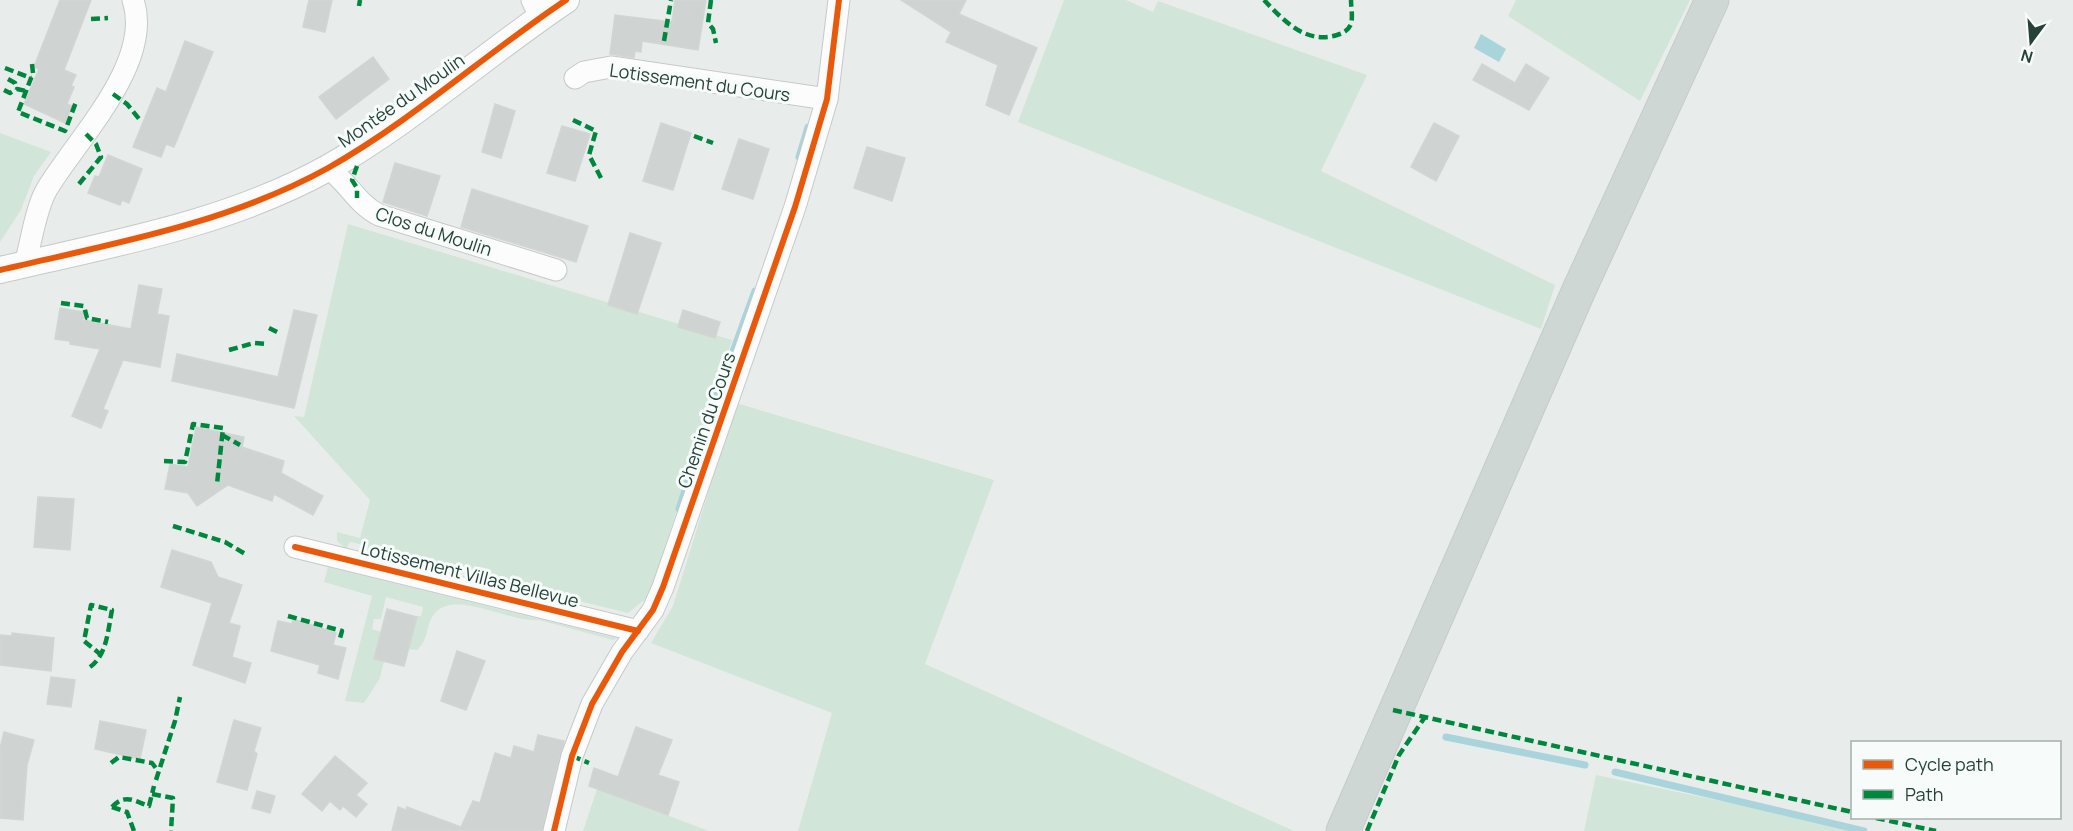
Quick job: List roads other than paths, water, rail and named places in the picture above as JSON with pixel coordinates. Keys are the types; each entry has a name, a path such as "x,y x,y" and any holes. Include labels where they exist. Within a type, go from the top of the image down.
{"main road":[{"path":"1343,831 1393,710 1579,290 1712,0"}],"street":[{"path":"25,264 45,191 109,102 129,57 137,25 134,0"},
{"name":"Montée du Moulin","path":"0,270 194,224 290,187 328,168 382,136 536,9 566,0"},
{"name":"Chemin du Cours","path":"554,831 572,756 592,704 622,652 653,610 795,207 827,99 839,0"},
{"name":"Lotissement du Cours","path":"575,78 584,72 611,67 827,99"},
{"name":"Clos du Moulin","path":"328,168 338,175 364,208 379,215 556,270"},
{"name":"Lotissement Villas Bellevue","path":"295,547 638,631"}],"water":[{"path":"1481,34 1506,49 1499,62 1474,48"}],"waterway":[{"path":"799,157 808,127"},
{"path":"706,426 755,291"},
{"path":"679,509 697,453"},
{"path":"1446,737 1585,765"},
{"path":"1615,772 1864,831"}]}
